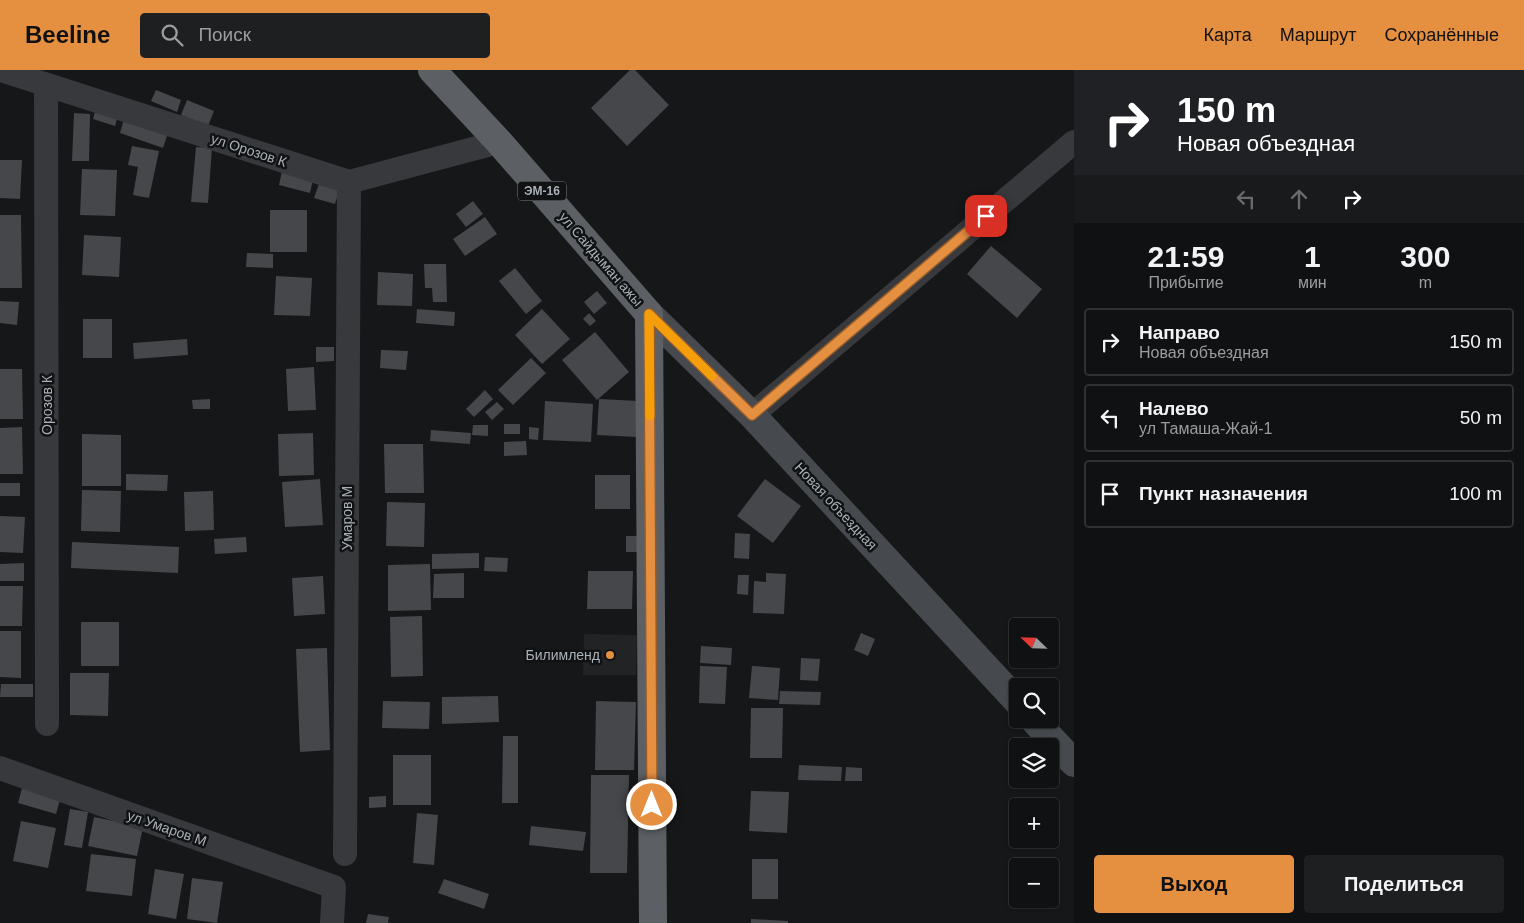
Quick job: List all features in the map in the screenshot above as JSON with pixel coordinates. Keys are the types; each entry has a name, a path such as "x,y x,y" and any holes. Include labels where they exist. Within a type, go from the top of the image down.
{"highway":[{"name":"ул Сайдыман ажы","path":"432,70 499,142 649,314"},
{"path":"649,314 653,923"}],"main road":[{"name":"Новая объездная","path":"649,314 752,415 1009,692"},
{"path":"1041,728 1074,763"}],"street":[{"name":"ул Орозов К","path":"0,70 349,182"},
{"name":"Орозов К","path":"46,86 47,724"},
{"path":"349,182 499,142"},
{"path":"752,415 1074,142"},
{"name":"Умаров М","path":"345,854 349,182"},
{"name":"ул Умаров М","path":"0,768 334,887 332,923"}],"shaded area":[{"name":"Билимленд","path":"584,634 637,635 636,675 583,675"}],"building":[{"path":"630,70 635,70 669,105 627,146 591,108"},
{"path":"156,90 181,100 177,112 151,101"},
{"path":"187,100 214,111 208,126 181,115"},
{"path":"96,108 118,115 115,126 93,119"},
{"path":"74,113 90,114 89,161 72,161"},
{"path":"124,119 168,133 163,148 120,133"},
{"path":"132,146 159,151 149,198 133,195 138,167 128,165"},
{"path":"196,147 212,148 208,203 191,202"},
{"path":"0,160 22,160 20,199 0,198"},
{"path":"82,169 117,170 115,216 80,215"},
{"path":"282,171 313,179 310,193 279,185"},
{"path":"320,181 340,188 335,204 314,198"},
{"path":"473,201 483,214 466,227 456,214"},
{"path":"270,210 307,210 307,252 270,252"},
{"path":"0,215 21,215 22,288 0,288"},
{"path":"485,217 497,234 465,256 453,239"},
{"path":"84,235 121,237 119,277 82,275"},
{"path":"991,246 1042,289 1017,318 967,274"},
{"path":"247,253 273,254 273,268 246,267"},
{"path":"424,264 446,264 447,302 433,302 432,288 425,288"},
{"path":"515,268 542,301 526,314 499,281"},
{"path":"378,272 413,274 412,306 377,305"},
{"path":"276,276 312,278 310,316 274,315"},
{"path":"597,291 607,303 594,314 584,302"},
{"path":"0,301 19,302 17,325 0,323"},
{"path":"417,309 455,312 454,326 416,323"},
{"path":"542,309 570,339 542,364 515,335"},
{"path":"589,313 596,321 590,326 583,319"},
{"path":"83,319 112,319 112,358 83,358"},
{"path":"595,332 629,372 597,400 562,360"},
{"path":"187,339 188,355 134,359 133,343"},
{"path":"316,347 334,347 334,361 316,362"},
{"path":"381,350 408,351 406,370 380,368"},
{"path":"531,358 546,373 513,405 498,390"},
{"path":"314,367 316,410 288,411 286,369"},
{"path":"0,369 22,369 23,419 0,419"},
{"path":"485,390 493,399 474,417 466,409"},
{"path":"210,399 210,409 193,409 192,400"},
{"path":"599,399 639,401 637,437 597,435"},
{"path":"545,401 593,404 591,442 543,440"},
{"path":"497,402 504,409 492,420 485,412"},
{"path":"504,424 520,424 520,434 504,434"},
{"path":"473,425 488,425 488,436 472,435"},
{"path":"22,427 23,474 0,474 0,428"},
{"path":"529,427 539,428 538,440 529,439"},
{"path":"431,430 471,433 470,444 430,441"},
{"path":"313,433 314,475 279,476 278,434"},
{"path":"82,434 121,435 121,486 82,486"},
{"path":"526,441 527,455 504,456 504,442"},
{"path":"384,444 423,444 424,493 385,493"},
{"path":"126,474 168,475 167,491 126,490"},
{"path":"595,475 630,475 630,509 595,509"},
{"path":"320,479 323,525 285,527 282,482"},
{"path":"765,479 801,506 773,543 737,516"},
{"path":"0,483 20,483 20,496 0,496"},
{"path":"82,490 121,491 120,532 81,531"},
{"path":"213,491 214,530 185,531 184,492"},
{"path":"387,502 425,503 424,547 386,546"},
{"path":"0,516 25,517 23,553 0,552"},
{"path":"735,533 750,534 749,559 734,558"},
{"path":"626,536 640,536 640,552 626,552"},
{"path":"246,537 247,552 215,554 214,539"},
{"path":"72,542 179,547 178,573 71,568"},
{"path":"479,553 479,568 432,569 432,554"},
{"path":"485,557 508,558 507,572 484,571"},
{"path":"24,563 24,581 0,581 0,564"},
{"path":"430,564 431,610 388,611 388,565"},
{"path":"588,571 633,571 632,609 587,609"},
{"path":"464,573 464,598 433,598 434,574"},
{"path":"766,573 786,574 784,614 753,613 754,581 766,582"},
{"path":"738,575 749,575 748,595 737,594"},
{"path":"323,576 325,614 294,616 292,578"},
{"path":"0,586 23,586 22,626 0,626"},
{"path":"422,616 423,676 391,677 390,617"},
{"path":"81,622 119,622 119,666 81,666"},
{"path":"0,631 21,631 21,678 0,677"},
{"path":"861,633 875,639 868,656 854,650"},
{"path":"701,646 732,648 731,665 700,663"},
{"path":"327,648 330,750 300,752 296,649"},
{"path":"801,658 820,659 818,681 800,680"},
{"path":"700,666 727,667 725,704 699,703"},
{"path":"752,666 780,668 778,700 749,698"},
{"path":"70,673 109,673 108,716 70,715"},
{"path":"1,684 33,684 33,697 0,697"},
{"path":"780,691 821,692 820,705 779,704"},
{"path":"498,696 499,722 442,724 442,697"},
{"path":"383,701 430,702 429,729 382,728"},
{"path":"596,701 636,702 634,770 595,770"},
{"path":"751,708 783,708 782,758 750,758"},
{"path":"503,736 518,736 518,803 502,803"},
{"path":"393,755 431,755 431,805 393,805"},
{"path":"799,765 842,767 841,781 798,780"},
{"path":"846,767 862,768 862,781 845,781"},
{"path":"591,775 629,775 627,873 590,873"},
{"path":"22,788 60,800 56,814 18,803"},
{"path":"751,791 789,792 787,833 749,831"},
{"path":"386,796 386,807 369,808 369,797"},
{"path":"70,809 88,812 82,848 64,845"},
{"path":"417,813 438,815 434,865 413,863"},
{"path":"94,817 143,827 137,856 88,846"},
{"path":"21,821 56,828 48,868 13,861"},
{"path":"531,826 586,832 583,851 529,845"},
{"path":"91,854 136,859 132,896 86,891"},
{"path":"752,859 778,859 778,899 752,899"},
{"path":"155,869 184,874 176,919 148,914"},
{"path":"192,878 223,882 217,923 187,919"},
{"path":"444,879 489,894 484,909 438,893"},
{"path":"368,914 389,917 388,923 366,923"},
{"path":"751,919 788,921 788,923 751,923"}],"slow traffic":[{"path":"650,416 649,314 712,376"}],"place":[{"name":"Билимленд","path":"610,655"}],"route":[{"path":"652,805 649,314 752,415 986,216"}]}
